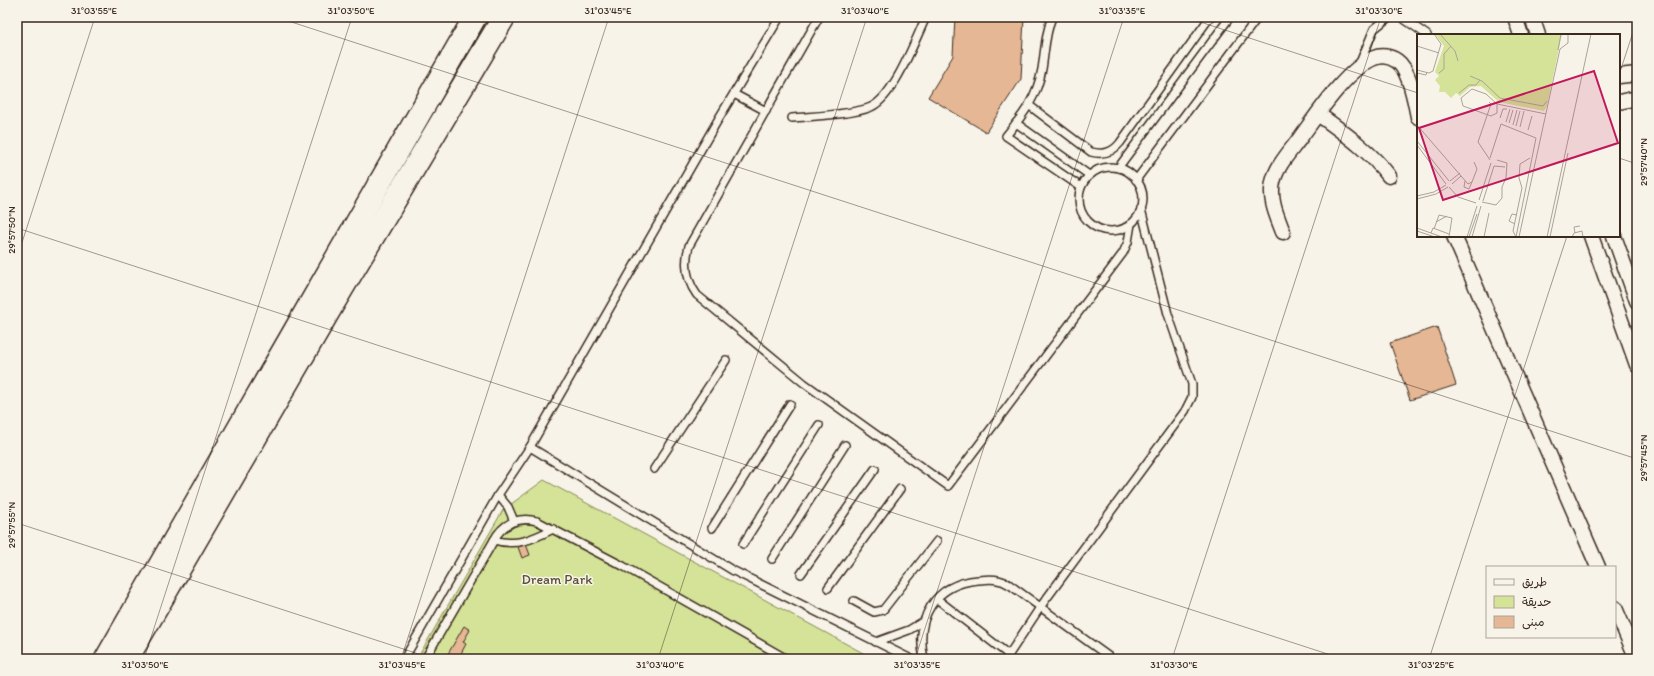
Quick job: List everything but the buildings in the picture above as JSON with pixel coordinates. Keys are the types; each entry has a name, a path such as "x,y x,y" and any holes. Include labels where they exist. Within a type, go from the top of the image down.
{"main road":[{"path":"106,659 475,17"},
{"path":"127,659 329,311 504,17"}],"street":[{"path":"1515,17 1522,34"},
{"path":"1532,17 1538,34"},
{"path":"1283,232 1273,204 1273,181 1279,166 1341,84 1372,59 1378,57 1392,58 1406,71 1416,95 1417,106"},
{"path":"1620,76 1637,74"},
{"path":"1620,102 1637,98"},
{"path":"1318,114 1364,148 1389,176"},
{"path":"1454,237 1598,566"},
{"path":"1591,237 1637,365"},
{"path":"1614,237 1637,301"},
{"path":"1616,610 1637,659"}],"lane":[{"path":"404,659 498,495 530,447 780,17"},
{"path":"819,17 689,246 686,258 686,272 692,288 697,295 804,383 948,486 1122,253 1128,242 1131,224"},
{"path":"792,118 860,110 878,104 891,89 926,17"},
{"path":"1052,17 1046,35 1040,80 1030,106 1006,136 1081,187"},
{"path":"1030,106 1091,152 1103,154 1113,150 1120,143 1210,17"},
{"path":"1118,168 1230,17"},
{"path":"1136,180 1258,17"},
{"path":"1356,71 1374,29 1389,17"},
{"path":"1401,17 1426,34"},
{"path":"734,94 766,111"},
{"path":"1016,123 1089,175"},
{"path":"937,599 1007,657 1041,606 1182,415 1192,397 1190,377 1168,314 1141,210 1143,199 1141,189 1131,174 1118,168 1108,167 1089,175 1081,187 1079,205 1088,221 1104,230 1122,229 1131,224 1141,210"},
{"path":"654,469 726,360"},
{"path":"712,528 790,404"},
{"path":"743,544 819,425"},
{"path":"772,559 845,445"},
{"path":"530,447 732,570 911,659"},
{"path":"801,574 874,469"},
{"path":"828,588 900,489"},
{"path":"498,495 508,507 514,521"},
{"path":"425,659 494,540 502,529 514,521 529,519 553,529 623,566 787,659"},
{"path":"494,540 506,543 520,543 553,529"},
{"path":"854,601 874,612 883,610 937,541"},
{"path":"924,659 921,640 924,621 937,599 945,590 955,584 963,581 992,578 1006,582 1112,659"},
{"path":"876,642 893,637 924,621"}],"green space":[{"name":"Dream Park","path":"544,480 874,659 417,659 503,510"}]}
